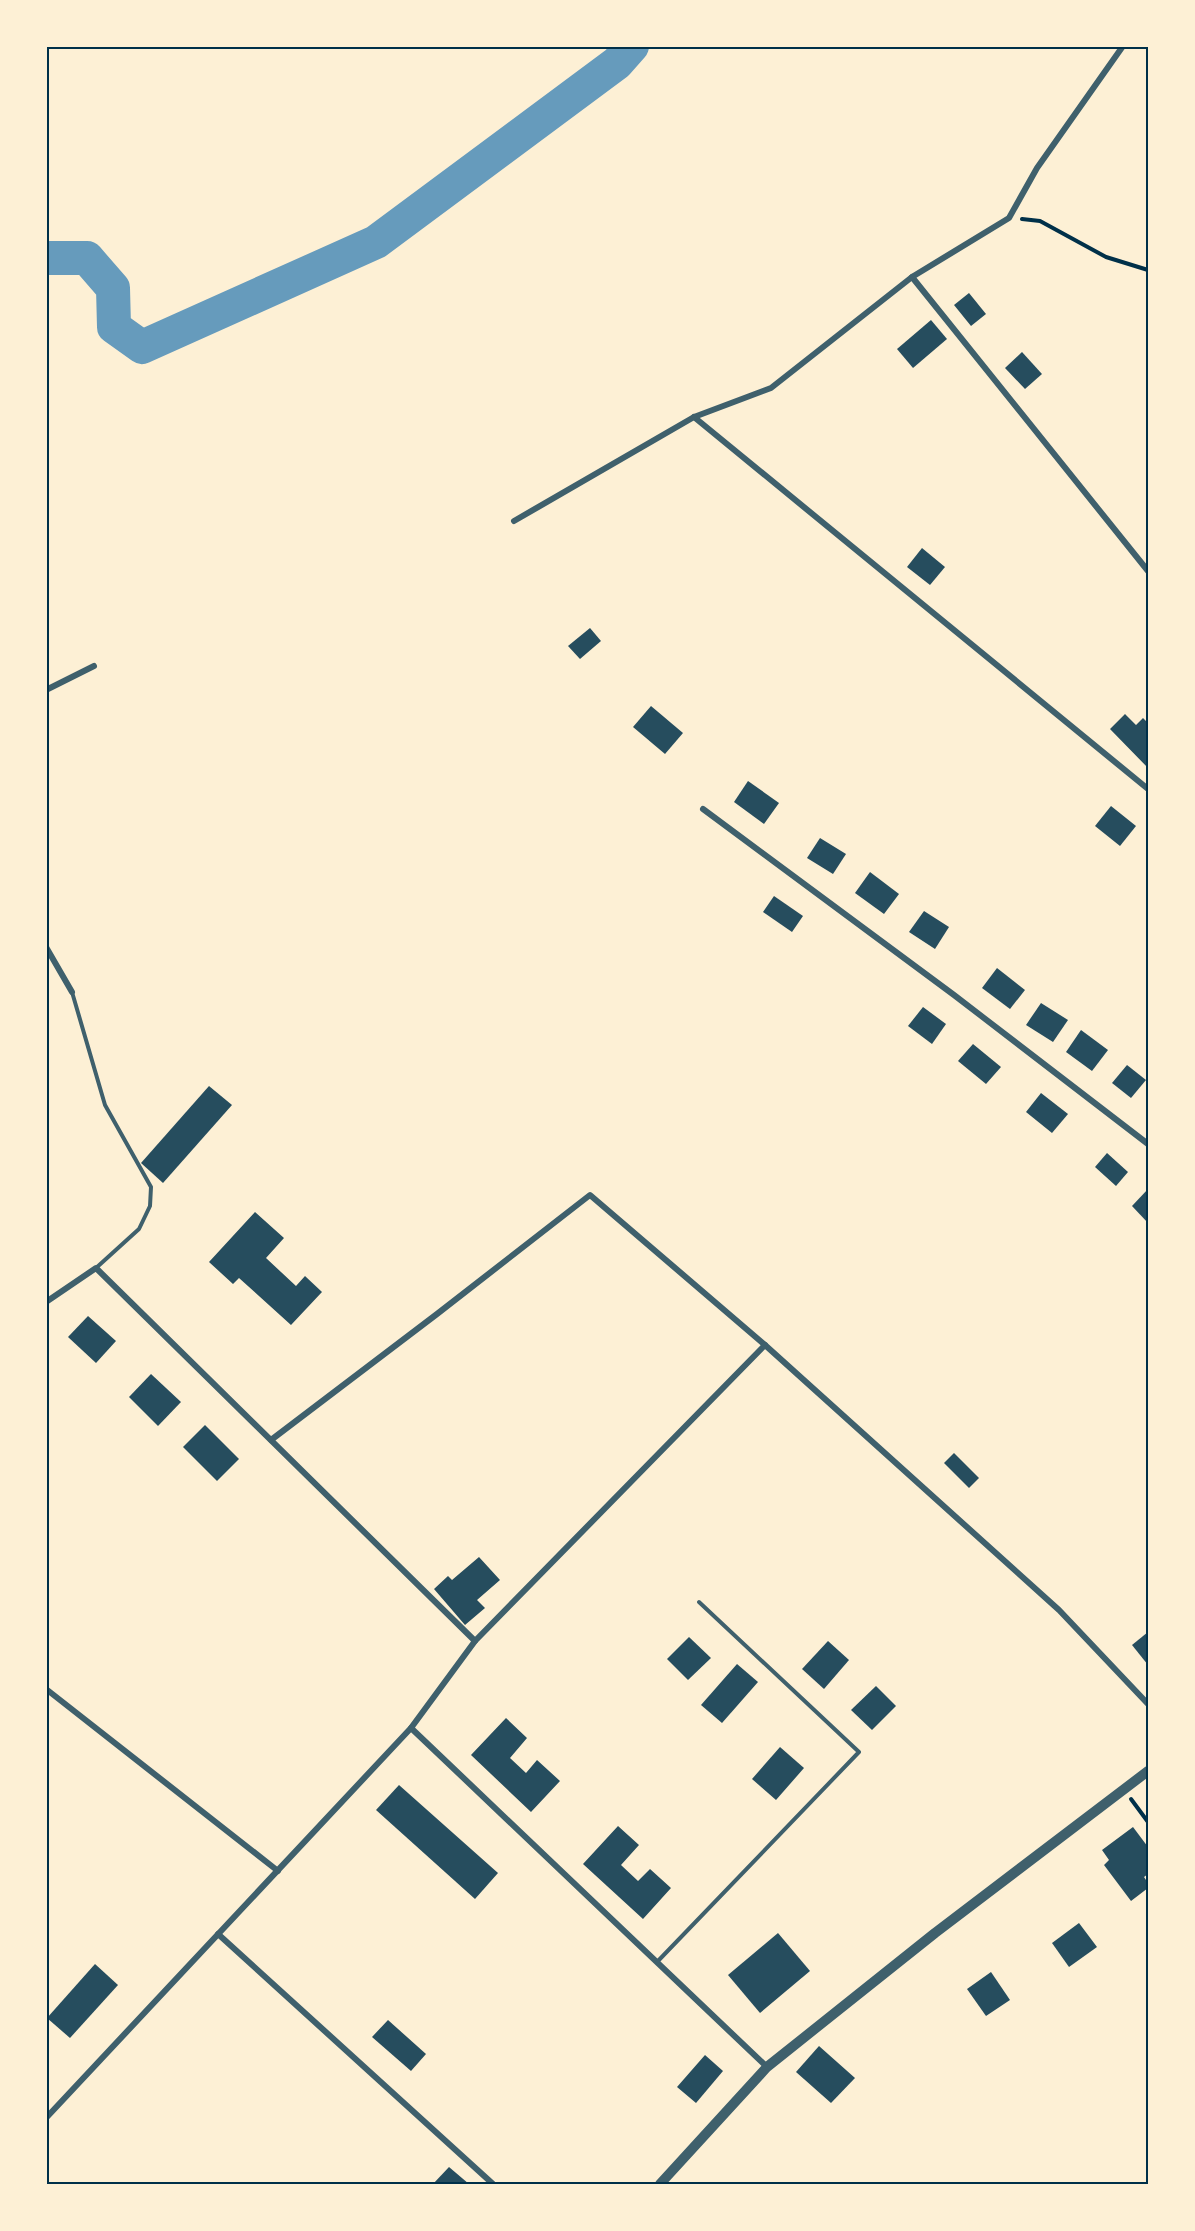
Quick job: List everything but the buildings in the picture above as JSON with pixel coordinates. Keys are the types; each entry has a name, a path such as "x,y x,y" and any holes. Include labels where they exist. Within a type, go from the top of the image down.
{"street":[{"path":"514,521 694,417 771,388 912,277 1009,218 1037,168 1123,46"},
{"path":"912,277 1149,571"},
{"path":"694,417 1149,789"},
{"path":"46,690 94,666"},
{"path":"703,808 954,994 1149,1144"},
{"path":"46,947 72,992"},
{"path":"271,1440 590,1195 765,1346 1059,1610 1149,1704"},
{"path":"46,1302 96,1268 475,1641"},
{"path":"46,2118 411,1728 475,1641 765,1346"},
{"path":"46,1689 278,1871"},
{"path":"411,1728 767,2067"},
{"path":"660,2184 767,2067 926,1940 1149,1771"},
{"path":"218,1934 493,2184"}],"lane":[{"path":"72,992 105,1105 151,1187 150,1206 139,1229 96,1268"},
{"path":"657,1963 859,1752 699,1602"}],"path":[{"path":"1009,218 1040,221 1106,257 1149,270"},
{"path":"1124,1789 1149,1822"}],"waterway":[{"path":"46,258 87,258 113,288 114,327 142,347 376,242 617,63 632,46"}]}
